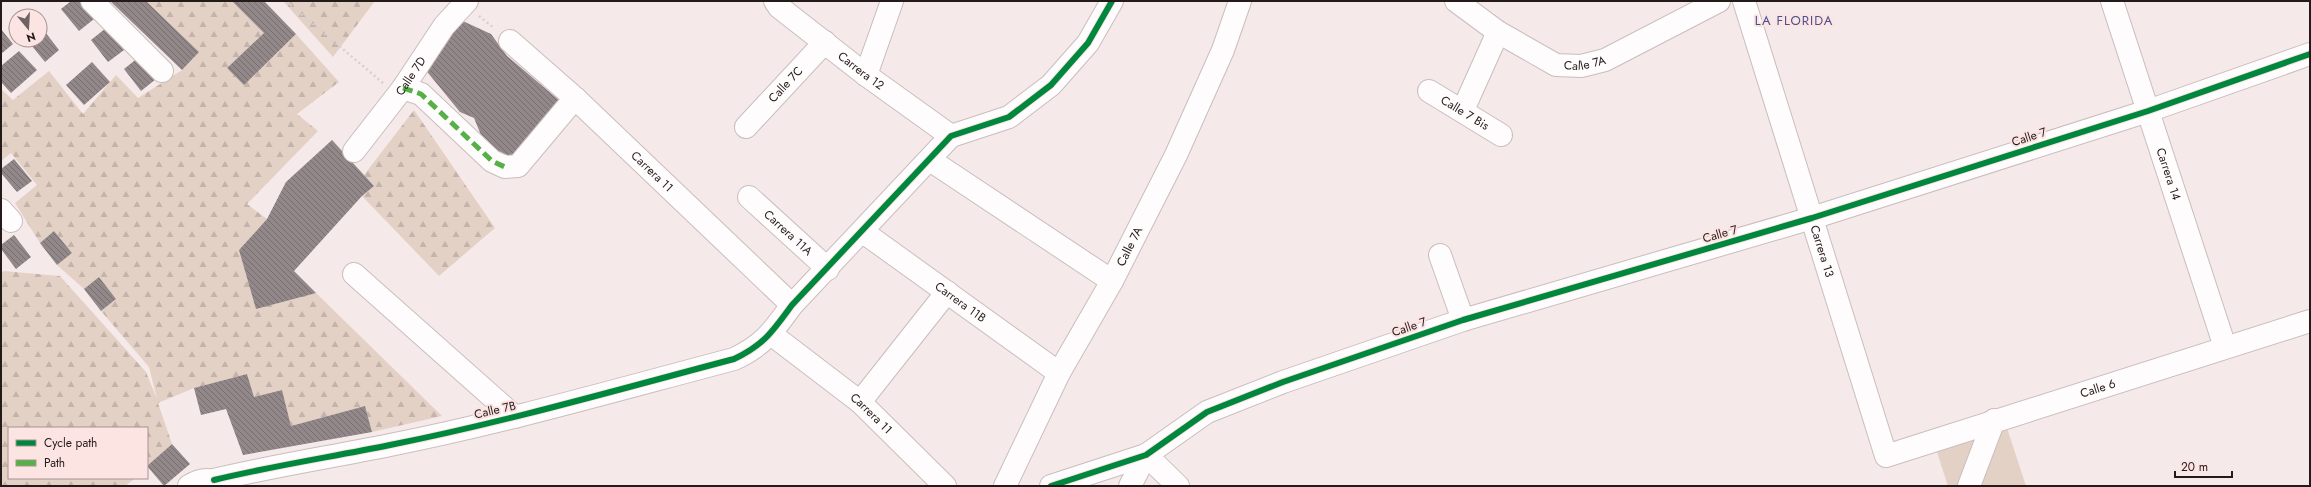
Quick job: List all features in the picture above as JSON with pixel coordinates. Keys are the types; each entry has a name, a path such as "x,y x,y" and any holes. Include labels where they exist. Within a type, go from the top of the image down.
{"street":[{"path":"92,1 162,71"},
{"name":"Carrera 12","path":"775,1 780,7 866,75 951,136"},
{"path":"866,75 892,1"},
{"path":"951,136 1009,117 1051,85 1088,43 1112,1"},
{"name":"Calle 7A","path":"1005,486 1058,373 1112,281 1176,155 1224,50 1240,1"},
{"name":"Calle 7A","path":"1456,1 1498,32 1556,65 1581,66 1605,60 1719,1"},
{"name":"Carrera 13","path":"1744,1 1886,456"},
{"name":"Carrera 14","path":"2112,1 2225,347"},
{"name":"Calle 7D","path":"354,152 400,92 444,26 465,2"},
{"path":"1463,110 1498,32"},
{"name":"Carrera 11","path":"510,41 576,98 792,305"},
{"name":"Calle 7C","path":"746,127 825,42"},
{"name":"Calle 7","path":"1146,455 1207,412 1284,382 1463,320 1812,218 2148,111 2310,54"},
{"name":"Calle 7 Bis","path":"1429,90 1501,134"},
{"path":"400,92 421,94 492,161 505,167 518,166 576,98"},
{"name":"Calle 7B","path":"188,486 204,479 220,483 272,466 390,445 515,417 734,359 754,349 771,334 792,305 863,232 951,136"},
{"path":"930,160 1112,281"},
{"name":"Carrera 11A","path":"749,197 828,269"},
{"name":"Carrera 11B","path":"863,232 1058,373"},
{"path":"1440,255 1463,320"},
{"path":"354,274 515,417"},
{"path":"860,402 947,292"},
{"name":"Calle 6","path":"1886,456 1994,420 2310,321"},
{"name":"Carrera 11","path":"771,334 860,402 945,486"},
{"path":"1969,486 1994,420"},
{"path":"1051,486 1146,455"},
{"path":"1130,486 1146,455"},
{"path":"1146,455 1178,486"},
{"path":"259,486 272,466"}],"path":[{"path":"286,1 400,92"},
{"path":"465,2 510,41"}],"green space":[{"path":"146,1 233,1 264,33 227,68 244,84 296,34 339,82 297,114 318,131 247,204 267,219 239,250 316,293 442,416 372,432 365,406 291,426 282,390 254,397 247,374 194,388 158,403 172,444 148,465 148,427 8,427 8,479 135,479 125,486 1,486 1,273 4,271 60,276 146,372 157,399 149,367 101,311 116,299 99,277 84,289 57,265 72,253 54,231 40,243 15,203 37,185 11,153 1,161 1,89 13,100 49,71 83,114 116,75 138,98 182,70 199,52"},
{"path":"283,1 375,1 333,57"},
{"path":"414,110 495,228 439,276 362,196 374,186 364,175"},
{"path":"2005,422 2026,486 1948,486 1935,446"}],"building":[{"path":"71,1 79,1 94,19 79,31 61,9"},
{"path":"110,1 146,1 199,52 182,70"},
{"path":"232,1 264,1 296,34 244,85 227,68 264,33"},
{"path":"454,17 491,34 507,56 560,101 505,165 481,135 474,118 460,112 424,68"},
{"path":"106,28 124,50 108,62 91,40"},
{"path":"1,29 8,38 8,48 1,54"},
{"path":"48,36 59,50 45,62 34,48 48,48"},
{"path":"19,51 37,70 11,93 1,82 1,66"},
{"path":"139,57 156,79 141,91 124,69"},
{"path":"92,62 110,82 84,105 66,85"},
{"path":"332,140 374,186 362,196 294,271 316,293 256,309 239,250 267,219 286,182"},
{"path":"14,159 32,181 17,192 1,173 1,169"},
{"path":"54,231 72,253 57,265 40,243"},
{"path":"14,235 31,257 16,269 1,249 1,245"},
{"path":"99,277 116,299 101,311 84,289"},
{"path":"247,374 254,397 282,390 291,426 365,406 372,432 243,455 226,409 201,415 194,388"},
{"path":"172,444 190,464 164,486 148,467 148,465"}],"marked path":[{"path":"403,88 421,94 492,161 505,167"}],"cycle path":[{"path":"214,480 477,426 563,405 734,359 744,354 761,343 792,305 951,136 1009,117 1051,85 1088,43 1112,1"},
{"path":"1051,486 1146,455 1207,412 1283,382 1463,320 1812,218 2148,111 2310,54"}],"district":[{"name":"LA FLORIDA","path":"1794,20"}]}
